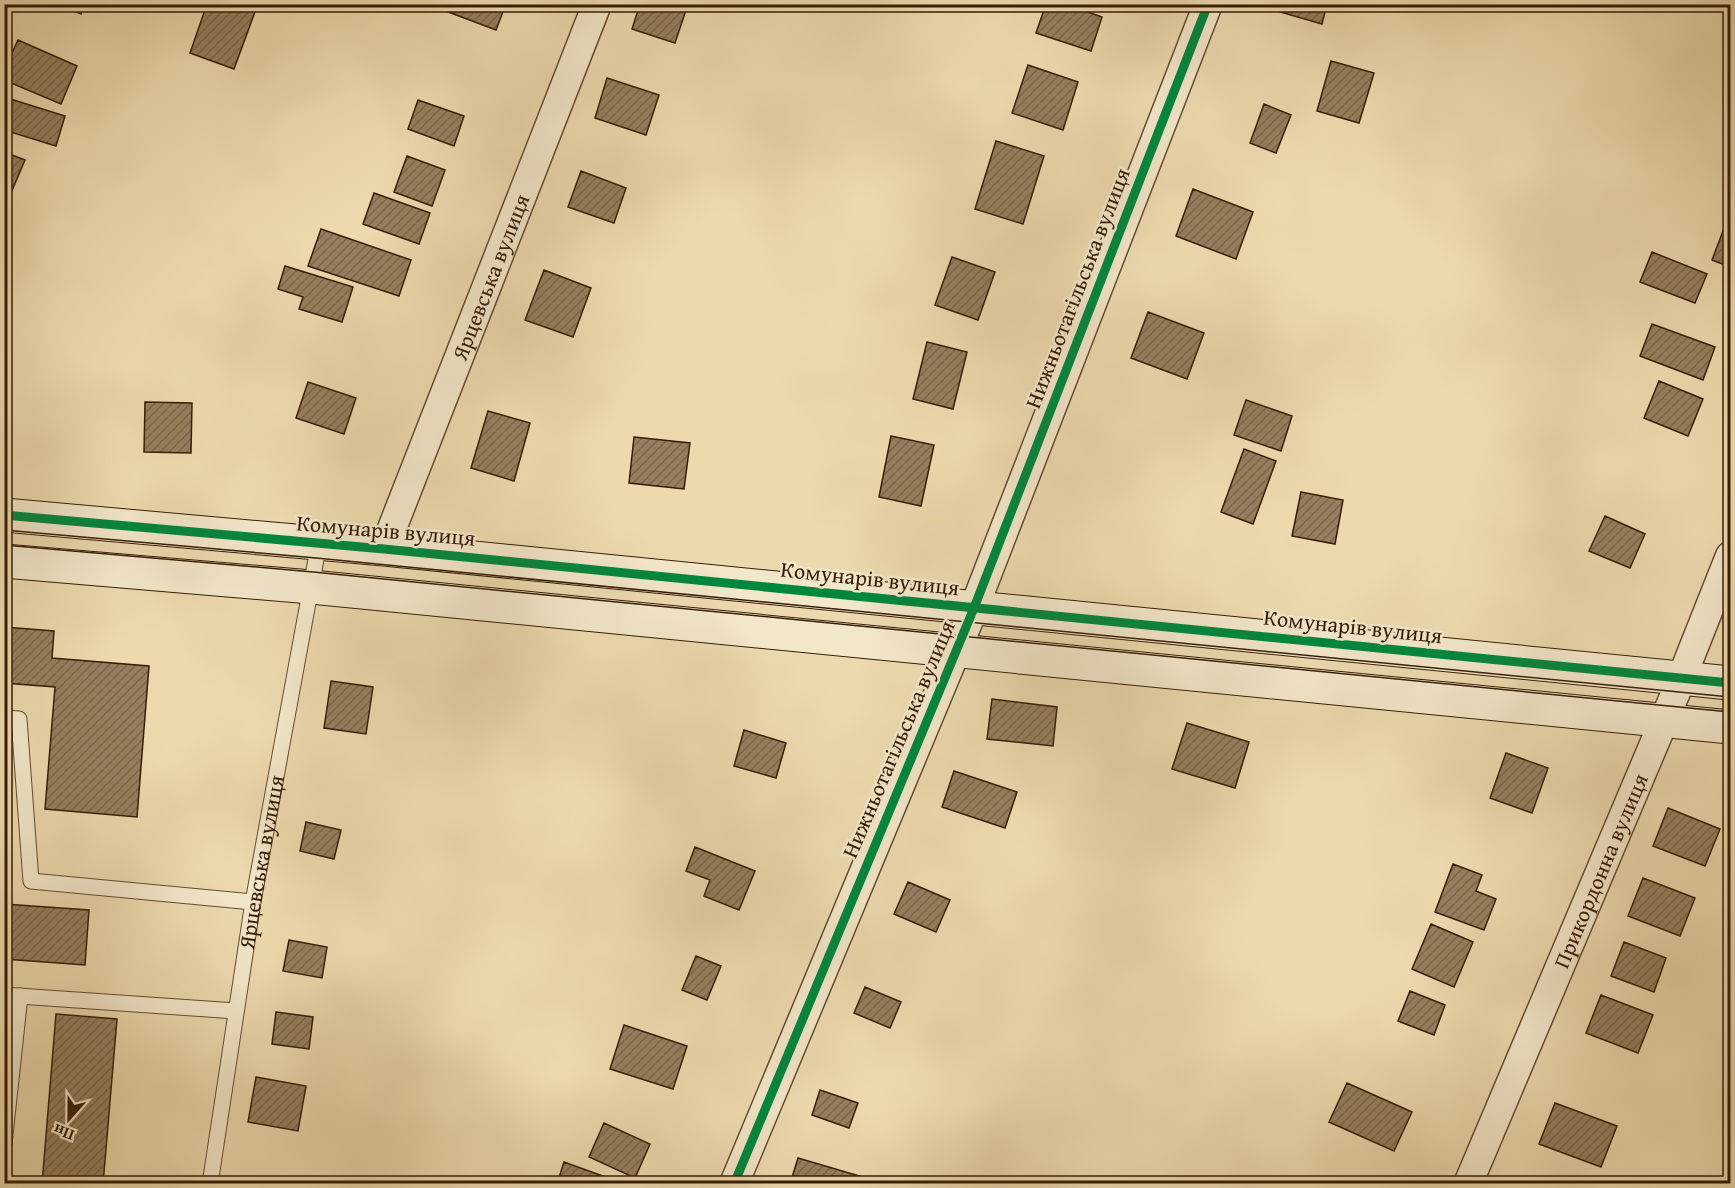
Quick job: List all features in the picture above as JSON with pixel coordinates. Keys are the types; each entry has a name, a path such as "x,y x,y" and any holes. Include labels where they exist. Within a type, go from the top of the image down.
{"street":[{"name":"Ярцевська вулиця","path":"384,549 597,4"},
{"name":"Нижньотагільська вулиця","path":"734,1184 974,608 1208,4"},
{"name":"Комунарів вулиця","path":"4,514 384,549 1731,683"},
{"name":"Прикордонна вулиця","path":"1468,1184 1731,556"},
{"path":"4,561 311,587 1731,727"}],"lane":[{"name":"Ярцевська вулиця","path":"210,1184 253,902 319,543"},
{"path":"4,718 19,719 31,881 253,902"},
{"path":"4,1144 12,995 236,1011"}],"building":[{"path":"57,4 84,4 81,14"},
{"path":"207,4 244,4 256,9 234,69 190,53"},
{"path":"427,4 506,4 496,30"},
{"path":"640,4 688,4 675,43 632,29"},
{"path":"1046,4 1065,4 1102,17 1091,51 1036,33"},
{"path":"1263,4 1327,4 1322,24 1263,7"},
{"path":"18,40 77,66 61,104 4,80 4,70"},
{"path":"1331,61 1374,73 1359,123 1317,111"},
{"path":"1028,65 1078,82 1063,130 1012,113"},
{"path":"607,78 659,95 646,135 595,118"},
{"path":"4,97 65,116 56,146 4,130"},
{"path":"418,100 464,116 454,146 408,129"},
{"path":"1264,104 1291,115 1276,153 1250,143"},
{"path":"996,141 1044,156 1023,224 975,209"},
{"path":"4,152 25,160 8,200 4,199"},
{"path":"407,156 445,170 432,206 394,192"},
{"path":"581,171 626,188 614,223 568,207"},
{"path":"1193,189 1253,212 1236,259 1176,236"},
{"path":"374,193 430,213 419,244 363,224"},
{"path":"1726,223 1730,225 1730,267 1712,260"},
{"path":"321,229 411,260 399,296 308,266"},
{"path":"1652,252 1707,274 1695,303 1640,282"},
{"path":"952,257 995,272 978,320 935,305"},
{"path":"285,266 353,287 342,322 299,309 303,297 278,289"},
{"path":"544,270 591,288 573,337 525,320"},
{"path":"1148,312 1204,333 1187,379 1131,358"},
{"path":"1652,324 1715,347 1703,380 1640,356"},
{"path":"927,342 967,352 953,409 913,399"},
{"path":"1659,381 1703,399 1688,436 1644,418"},
{"path":"308,382 356,398 344,434 296,418"},
{"path":"1246,400 1292,416 1281,451 1234,435"},
{"path":"145,402 192,403 191,453 144,452"},
{"path":"488,411 530,423 514,481 471,468"},
{"path":"891,436 934,445 921,506 879,497"},
{"path":"634,437 690,443 684,489 629,483"},
{"path":"1244,449 1276,461 1253,524 1221,512"},
{"path":"1301,492 1343,500 1335,544 1292,536"},
{"path":"1605,516 1645,534 1630,568 1589,551"},
{"path":"4,627 54,631 52,658 149,666 137,817 45,809 55,687 4,683"},
{"path":"331,681 373,687 366,734 324,728"},
{"path":"992,699 1057,707 1053,746 987,739"},
{"path":"1187,723 1249,742 1235,788 1172,769"},
{"path":"744,730 786,743 776,778 734,766"},
{"path":"1506,753 1548,768 1532,813 1490,798"},
{"path":"954,771 1017,792 1005,828 942,807"},
{"path":"1668,808 1720,829 1705,866 1653,846"},
{"path":"306,822 341,830 334,859 300,851"},
{"path":"695,847 755,871 739,910 704,896 710,880 686,871"},
{"path":"1453,864 1482,875 1476,891 1496,899 1484,930 1435,912"},
{"path":"1643,878 1695,898 1680,936 1628,916"},
{"path":"908,882 950,900 936,932 894,914"},
{"path":"4,904 89,910 85,965 4,959"},
{"path":"1431,924 1473,942 1454,987 1412,969"},
{"path":"289,940 327,947 322,978 283,971"},
{"path":"1624,942 1666,958 1654,992 1611,976"},
{"path":"696,956 721,966 707,1000 682,990"},
{"path":"865,987 901,1002 890,1028 854,1013"},
{"path":"1410,991 1445,1005 1434,1035 1398,1021"},
{"path":"1601,995 1653,1015 1638,1053 1586,1033"},
{"path":"276,1012 313,1017 309,1049 272,1044"},
{"path":"56,1014 117,1019 103,1184 42,1184"},
{"path":"624,1025 687,1046 673,1089 610,1069"},
{"path":"256,1077 306,1086 298,1131 248,1122"},
{"path":"1347,1083 1412,1112 1394,1151 1329,1122"},
{"path":"820,1090 858,1103 849,1128 812,1115"},
{"path":"1555,1103 1617,1126 1601,1167 1539,1144"},
{"path":"604,1123 650,1144 635,1178 589,1157"},
{"path":"798,1158 873,1180 872,1184 790,1184"},
{"path":"564,1162 611,1179 610,1184 557,1184"},
{"path":"252,1181 286,1183 286,1184 252,1184"}],"tram line":[{"path":"4,530 316,558 1730,697"},
{"path":"4,545 313,572 1730,712"}],"cycle path":[{"path":"734,1184 974,608 1208,4"},
{"path":"4,515 384,549 1730,683"}]}
